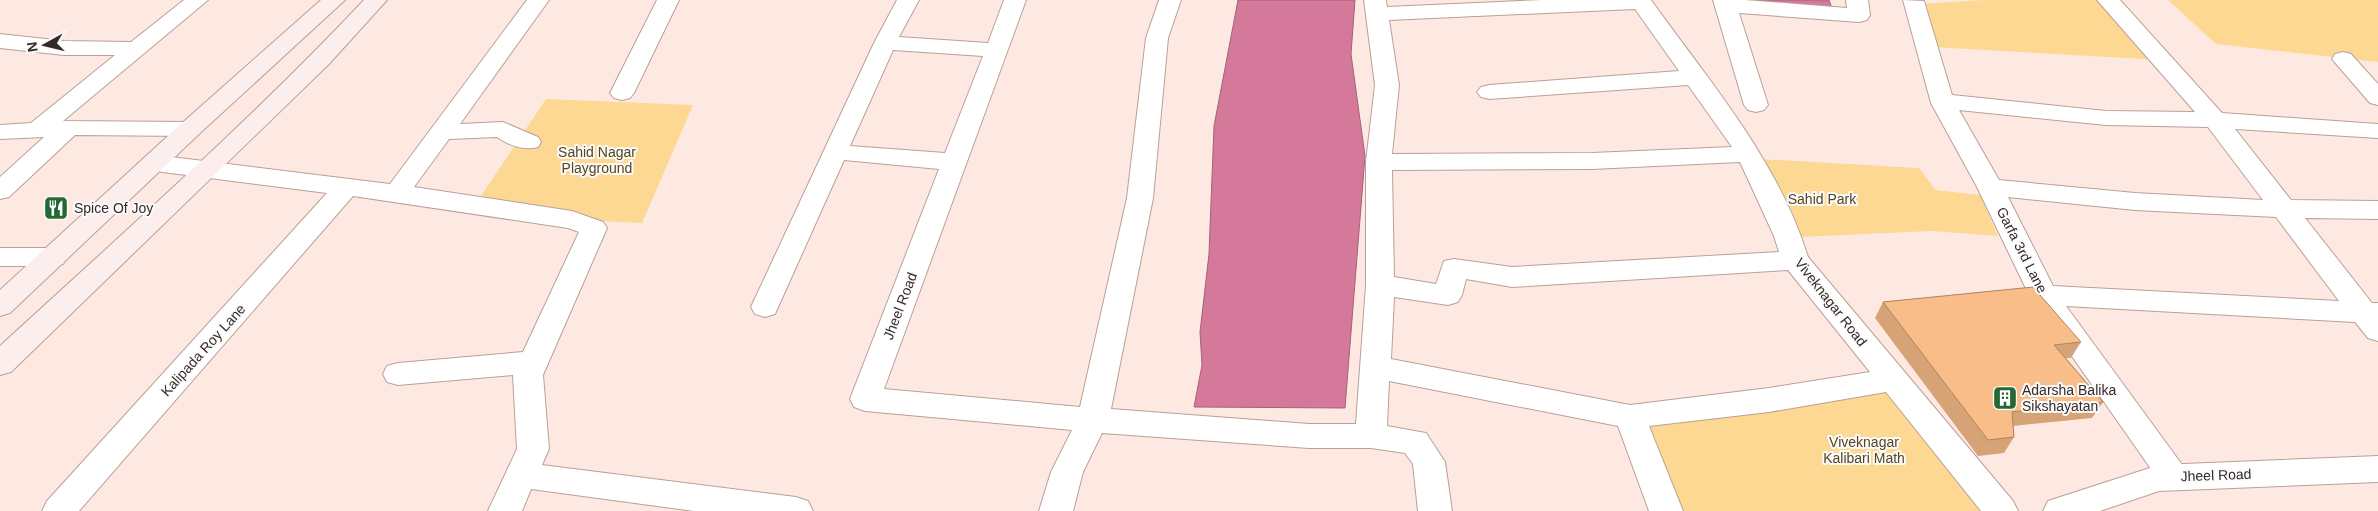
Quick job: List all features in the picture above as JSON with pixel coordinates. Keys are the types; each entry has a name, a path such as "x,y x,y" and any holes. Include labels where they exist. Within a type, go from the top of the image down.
{"main road":[{"path":"0,306 190,129 334,0"},
{"path":"0,364 207,170 321,59 376,0"}],"street":[{"path":"37,130 197,0"},
{"path":"397,192 538,0"},
{"path":"622,93 668,0"},
{"path":"765,307 885,43 908,0"},
{"name":"Jheel Road","path":"1015,0 865,399 1093,420"},
{"path":"1056,511 1067,472 1093,420 1140,198 1156,38 1170,0"},
{"path":"1756,105 1725,3 1859,15 1857,0"},
{"name":"Garfa 3rd Lane","path":"1914,0 1943,101 1990,187 2043,295 2175,477"},
{"path":"2108,0 2216,120 2283,210 2374,319"},
{"path":"1371,436 1380,285 1379,162 1387,85 1376,7 1641,1"},
{"name":"Viveknagar Road","path":"1641,1 1696,76 1749,154 1788,236 1795,260 2002,511"},
{"path":"0,41 64,48 138,49"},
{"path":"885,43 996,50"},
{"path":"2343,59 2378,98"},
{"path":"1490,92 1696,76"},
{"path":"1943,101 2106,118 2216,120 2378,131"},
{"path":"0,132 68,128 190,129"},
{"path":"0,191 68,128"},
{"path":"441,132 503,129 512,136 529,142"},
{"path":"835,152 954,162"},
{"path":"1379,162 1592,161 1749,154"},
{"path":"155,163 346,188 397,192 572,220 594,228 528,375 534,449 505,511"},
{"path":"1990,187 2079,198 2283,210 2378,210"},
{"name":"Kalipada Roy Lane","path":"59,511 346,188"},
{"path":"0,257 53,257"},
{"path":"1380,285 1448,295 1454,268 1512,277 1795,260"},
{"path":"2043,295 2374,319"},
{"path":"398,374 534,362"},
{"path":"1374,367 1630,417 1769,400 1894,380"},
{"path":"1630,417 1666,511"},
{"path":"1093,420 1309,436 1371,436 1415,442 1428,462 1435,511"},
{"name":"Jheel Road","path":"2060,511 2159,478 2378,469"},
{"path":"521,475 796,511"}],"green space":[{"path":"1984,0 2102,0 2160,60 1933,47 1919,4"},
{"path":"2168,0 2378,0 2378,62 2216,44"},
{"name":"Sahid Nagar Playground","path":"546,99 693,105 642,223 598,221 481,196"},
{"name":"Sahid Park","path":"1758,159 1919,168 1936,190 1980,195 1998,236 1932,231 1800,237"},
{"name":"Viveknagar Kalibari Math","path":"1892,386 1988,511 1673,511 1639,407"}],"shaded area":[{"path":"1238,0 1355,0 1351,54 1365,156 1345,408 1194,407 1202,365 1200,332 1209,254 1214,126"},
{"path":"1745,0 1829,0 1832,8"}],"building":[{"path":"2033,287 2081,342 2054,345 2103,402 2012,412 2014,437 1988,440 1883,302"}],"place":[{"name":"Spice Of Joy","path":"56,208"},
{"name":"Adarsha Balika Sikshayatan","path":"2005,398"}]}
